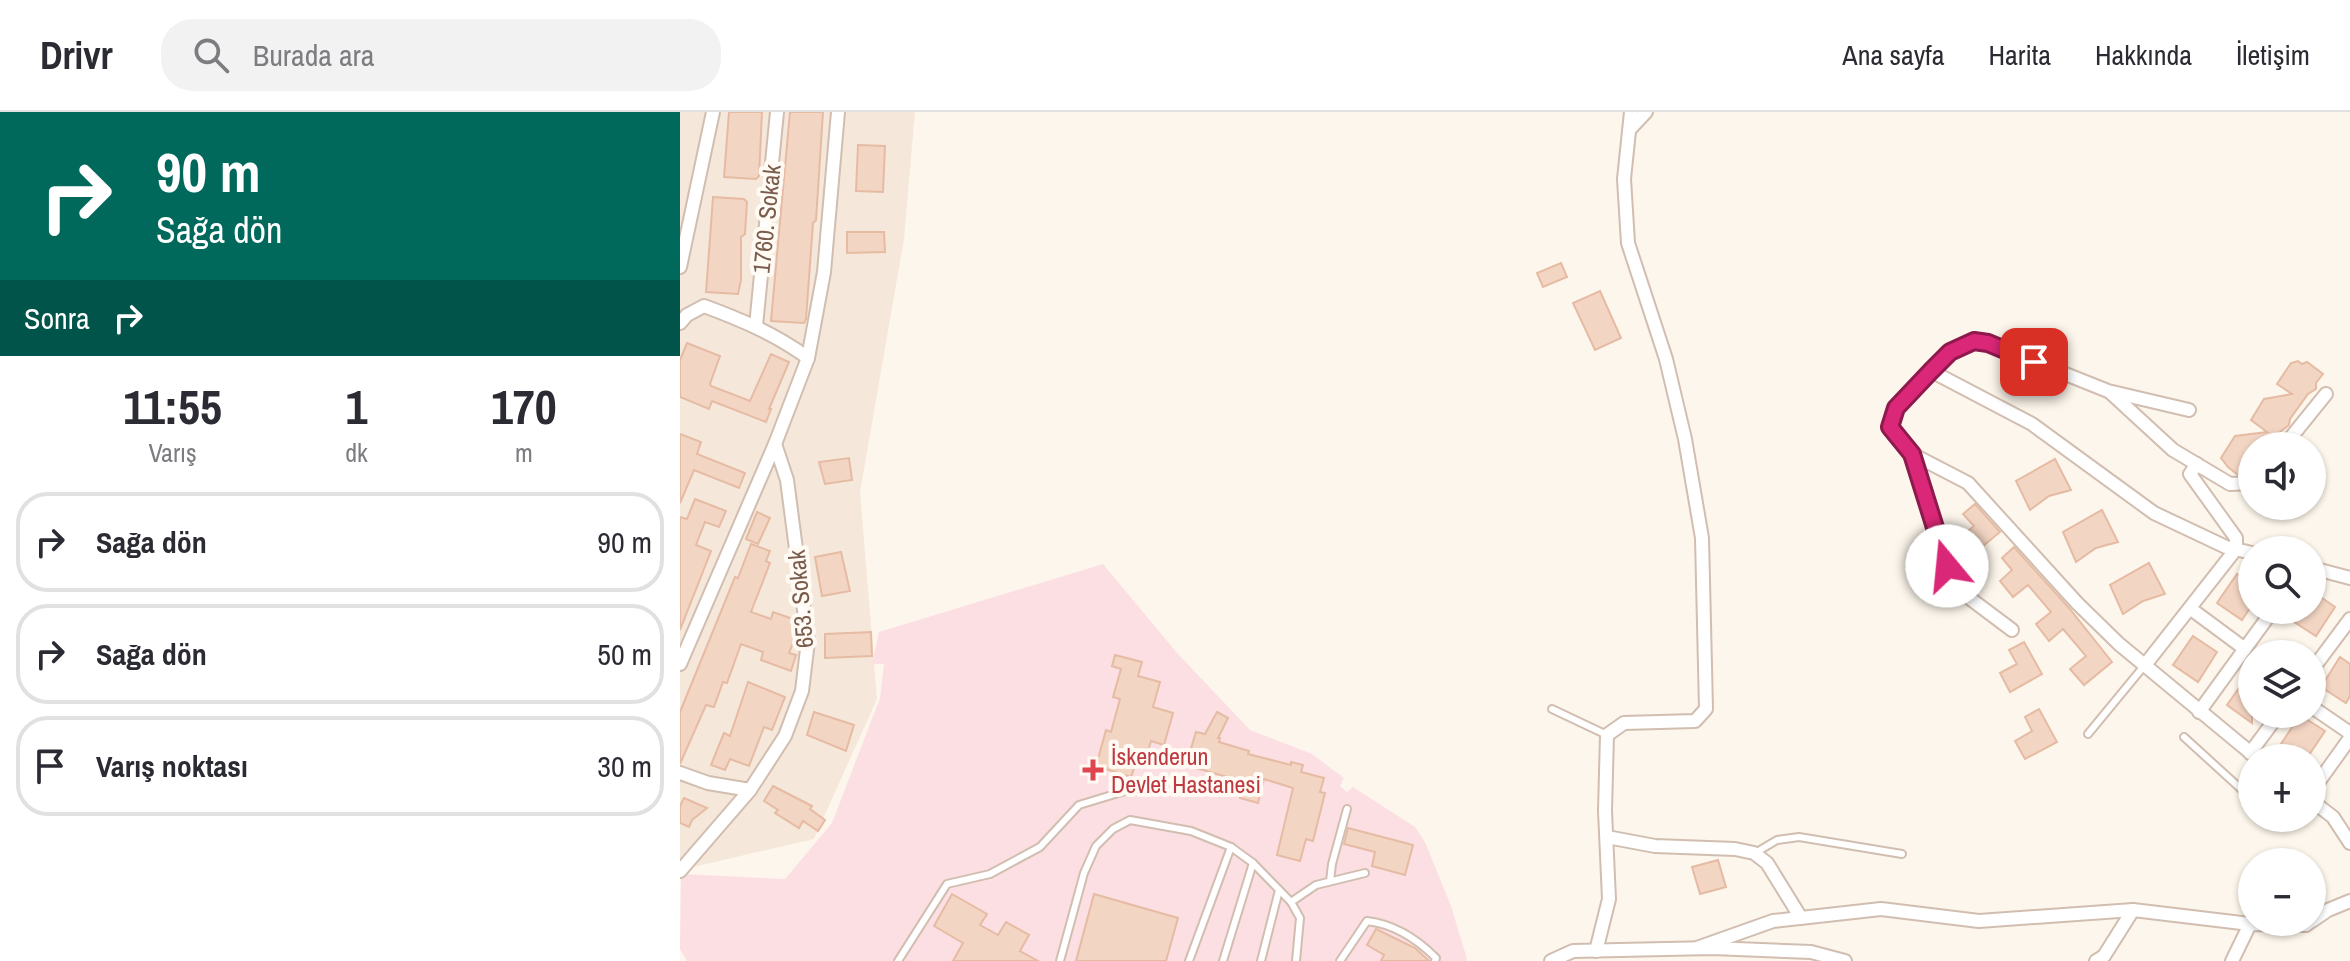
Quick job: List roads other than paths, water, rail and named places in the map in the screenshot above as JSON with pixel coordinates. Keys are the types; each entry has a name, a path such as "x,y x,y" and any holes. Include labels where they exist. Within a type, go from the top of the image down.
{"street":[{"path":"680,267 713,112"},
{"name":"1760. Sokak","path":"756,326 777,112"},
{"path":"680,664 775,444 808,358 824,272 838,112"},
{"path":"1596,951 1609,899 1607,735 1624,723 1695,721 1706,709 1702,538 1685,439 1666,359 1628,243 1624,179 1631,112"},
{"path":"1630,129 1646,112"},
{"path":"680,323 687,315 704,306 779,337 808,358"},
{"path":"2012,630 1964,594 1947,566 1912,454 1890,427 1896,408 1950,352 1974,341 1988,343 2108,391 2189,410"},
{"path":"1931,371 2032,424 2154,513 2236,549"},
{"path":"2108,391 2173,450 2230,484 2238,484"},
{"path":"2295,432 2326,394"},
{"name":"653. Sokak","path":"680,871 750,790 785,736 802,691 808,641 787,480 775,444"},
{"path":"1912,454 1968,483 2077,603 2119,644 2238,744"},
{"path":"2145,665 2236,549 2236,538 2190,474 2197,464"},
{"path":"2326,572 2350,578"},
{"path":"2191,609 2238,644"},
{"path":"2326,651 2350,619"},
{"path":"2199,712 2238,659"},
{"path":"2326,717 2350,735 2326,770"},
{"path":"680,773 708,783 750,790"},
{"path":"2326,812 2350,843"},
{"path":"1607,837 1655,846 1735,849 1754,853 1767,863 1801,918"},
{"path":"2326,911 2350,901"},
{"path":"1697,948 1773,921 1881,909 1979,921 2133,910 2238,923"},
{"path":"2096,961 2104,956 2133,910"},
{"path":"2232,961 2244,936"},
{"path":"1551,961 1573,951 1697,948 1811,952 1845,961"}],"lane":[{"path":"2088,734 2145,665"},
{"path":"1552,709 1607,735"},
{"path":"2184,737 2238,786"},
{"path":"898,961 947,884 990,874 1040,847 1079,805 1125,791"},
{"path":"1330,881 1347,809"},
{"path":"1060,961 1084,873 1096,846 1113,829 1130,820 1191,831 1231,847 1253,863 1291,902 1300,918 1296,961"},
{"path":"1754,853 1777,840 1799,837 1902,854"},
{"path":"1189,961 1231,847"},
{"path":"1223,961 1253,863"},
{"path":"1291,902 1316,885 1365,873"},
{"path":"1261,961 1279,890"},
{"path":"1340,961 1367,921 1384,923 1423,945 1436,958 1435,961"}],"place":[{"name":"İskenderun Devlet Hastanesi","path":"1093,770"}]}
